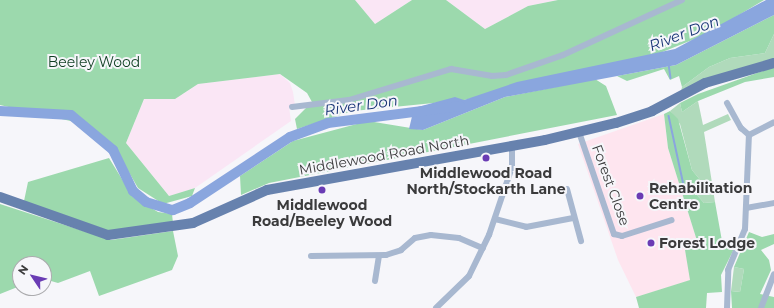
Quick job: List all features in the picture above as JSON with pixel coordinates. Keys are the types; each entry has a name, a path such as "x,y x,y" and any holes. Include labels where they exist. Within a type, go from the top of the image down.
{"main road":[{"name":"Middlewood Road North","path":"0,197 99,234 120,235 203,220 267,190 512,146 579,132 634,118 698,86 774,63"}],"street":[{"path":"292,107 349,100 450,69 492,76 506,75 563,55 682,0"},
{"path":"726,103 741,128 749,135"},
{"path":"749,135 774,122"},
{"name":"Forest Close","path":"579,132 614,234 622,236 672,220"},
{"path":"727,308 727,274 741,244 746,208 749,135"},
{"path":"436,308 469,276 483,248 496,219 512,166 512,146"},
{"path":"567,189 573,218 581,241"},
{"path":"746,208 774,203"},
{"path":"496,219 526,227 573,218"},
{"path":"311,256 338,253 379,256 396,252 415,238 431,235 459,238 483,248"},
{"path":"375,281 379,256"},
{"path":"761,308 774,274"}],"shaded area":[{"path":"355,0 412,0 375,24"},
{"path":"446,0 558,0 528,6 485,29"},
{"path":"280,74 290,83 293,92 295,105 289,107 291,121 195,188 169,196 126,143 144,99 183,94 198,84"},
{"name":"Rehabilitation Centre","path":"664,114 668,148 698,244 685,250 691,280 636,297 618,260 578,144"}],"green space":[{"name":"Beeley Wood","path":"0,0 355,0 375,24 412,0 446,0 485,29 528,6 558,0 764,0 707,34 655,55 464,100 353,111 297,129 295,119 312,102 307,93 280,74 198,84 175,99 144,99 126,143 169,196 195,188 192,196 163,204 138,188 123,162 88,125 0,105"},
{"path":"774,15 774,34 765,53 730,58 709,67 682,87 679,76 670,80 664,69 627,81 617,76 676,65"},
{"path":"774,34 774,60 681,91 682,87 709,67 730,58 765,53"},
{"path":"774,67 774,77 745,82 698,101 682,112 680,103 698,94"},
{"path":"595,79 606,86 617,115 269,183 241,195 240,176 293,141 368,121 423,130 505,97"},
{"path":"698,101 703,125 728,114 731,120 704,132 715,202 704,203 696,194 701,181 692,170 680,124 670,111 680,103 682,112"},
{"path":"670,111 678,119 692,170 701,181 696,194 704,203 715,202 722,241 737,243 721,275 722,292 707,293 706,308 639,308 636,297 690,280 685,250 698,244 668,148 664,114"},
{"path":"109,158 133,197 158,212 172,214 173,223 112,232 24,201 28,182"},
{"path":"0,204 111,240 173,231 178,256 172,270 99,296 90,271 58,283 52,281 52,256 12,256 12,289 0,294"},
{"path":"749,232 762,237 774,234 774,244 761,250 769,260 771,270 760,294 774,297 774,308 732,308 731,291 740,292 744,269 734,267"},
{"path":"734,267 744,269 740,292 731,291"}],"water":[{"path":"766,0 774,0 774,15 676,65 505,97 423,130 409,129 414,108 455,97 464,100 517,82 675,49"}],"waterway":[{"path":"669,64 671,78"},
{"name":"River Don","path":"0,111 71,115 113,150 133,191 146,202 173,210 190,203 290,137 328,123 460,106"},
{"path":"669,116 685,190"}],"place":[{"name":"Middlewood Road North/Stockarth Lane","path":"486,158"},
{"name":"Middlewood Road/Beeley Wood","path":"322,190"},
{"name":"Rehabilitation Centre","path":"640,196"},
{"name":"Forest Lodge","path":"651,243"}]}
